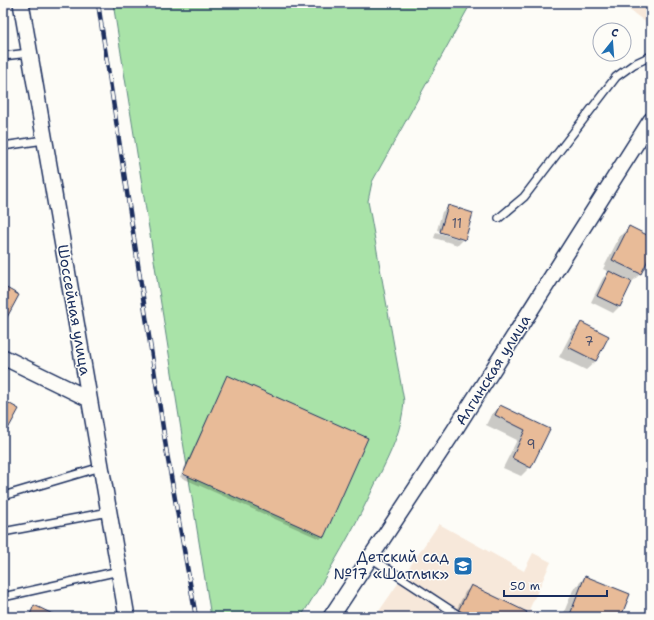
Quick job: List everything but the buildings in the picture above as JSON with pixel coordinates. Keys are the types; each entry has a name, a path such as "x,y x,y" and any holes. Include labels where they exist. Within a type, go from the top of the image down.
{"street":[{"name":"Шоссейная улица","path":"21,3 127,617"},
{"name":"Алгинская улица","path":"331,617 459,424 651,120"},
{"path":"3,357 89,399"}],"lane":[{"path":"3,56 30,53"},
{"path":"499,218 524,197 616,77 634,64 651,56"},
{"path":"3,146 44,140"},
{"path":"3,496 101,467"},
{"path":"3,532 109,512"},
{"path":"371,558 461,617"},
{"path":"3,597 119,571"}],"shaded area":[{"path":"620,3 651,3 651,26"},
{"name":"Детский сад №17 «Шатлык»","path":"439,524 524,571 533,553 551,562 529,610 544,617 375,617"}],"green space":[{"path":"113,3 471,3 372,182 368,201 404,401 403,412 395,441 370,496 342,549 301,617 211,617"}],"railway":[{"path":"98,3 167,454 196,617"}],"place":[{"name":"Детский сад №17 «Шатлык»","path":"463,566"}]}
